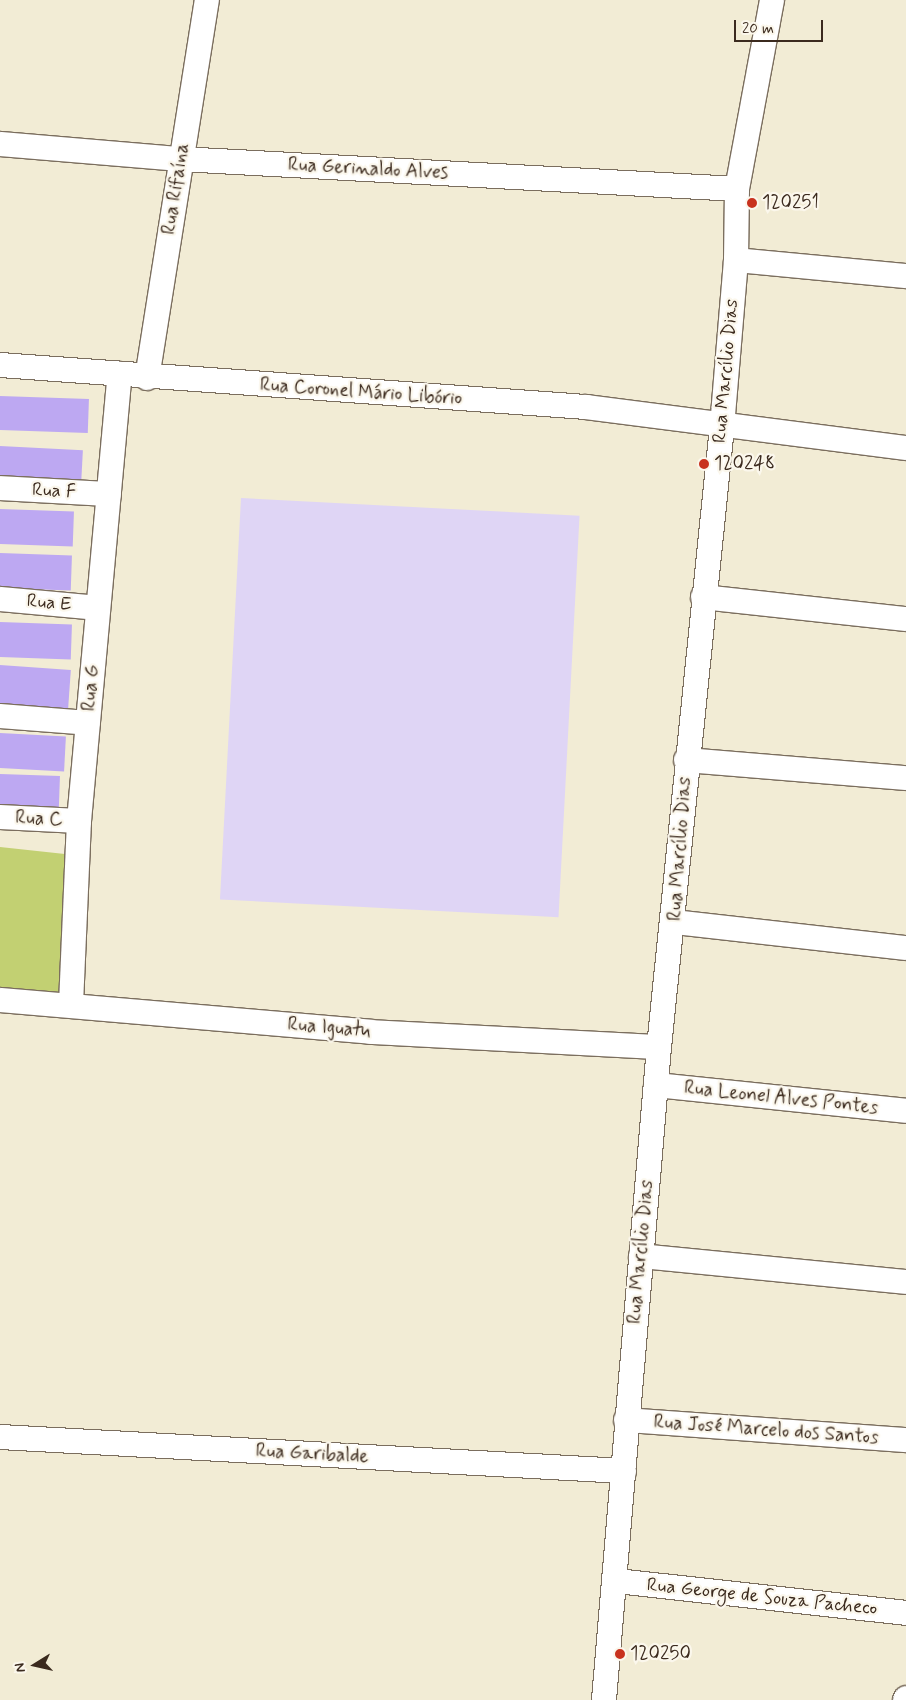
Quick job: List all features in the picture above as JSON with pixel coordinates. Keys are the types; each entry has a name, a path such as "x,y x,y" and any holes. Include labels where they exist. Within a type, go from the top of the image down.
{"street":[{"name":"Rua Rifaína","path":"147,378 180,159 207,0"},
{"name":"Rua Marcílio Dias","path":"604,1700 617,1581 626,1420 642,1256 659,1046 674,922 686,760 722,427 736,260 737,189 772,0"},
{"name":"Rua Gerinaldo Alves","path":"0,144 180,159 737,189"},
{"path":"736,260 906,276"},
{"name":"Rua Coronel Mário Libório","path":"0,364 147,378 586,406 722,427 906,448"},
{"name":"Rua G","path":"70,1004 79,821 120,374"},
{"name":"Rua F","path":"0,488 108,494"},
{"path":"703,597 906,619"},
{"name":"Rua E","path":"0,599 98,608"},
{"path":"0,716 88,723"},
{"path":"686,760 906,778"},
{"name":"Rua C","path":"0,817 79,821"},
{"path":"674,922 906,948"},
{"name":"Rua Iguatu","path":"0,1000 70,1004 371,1032 659,1046"},
{"name":"Rua Leonel Alves Pontes","path":"656,1085 906,1111"},
{"path":"642,1256 906,1282"},
{"name":"Rua José Marcelo dos Santos","path":"626,1420 906,1440"},
{"name":"Rua Garibalde","path":"0,1437 624,1471"},
{"name":"Rua George de Souza Pacheco","path":"617,1581 906,1613"}],"shaded area":[{"path":"241,498 580,516 558,917 220,899"}],"green space":[{"path":"0,847 74,855 63,996 0,991"}],"building":[{"path":"0,396 89,399 88,433 0,430"},
{"path":"0,446 83,450 81,485 0,481"},
{"path":"0,509 74,512 73,547 0,544"},
{"path":"0,553 72,556 71,590 0,588"},
{"path":"0,622 72,625 71,659 0,657"},
{"path":"0,665 71,670 68,711 0,706"},
{"path":"0,733 66,736 64,771 0,768"},
{"path":"0,774 60,776 59,811 0,809"}],"place":[{"name":"120251","path":"752,203"},
{"name":"120248","path":"704,464"},
{"name":"120250","path":"620,1654"}]}
